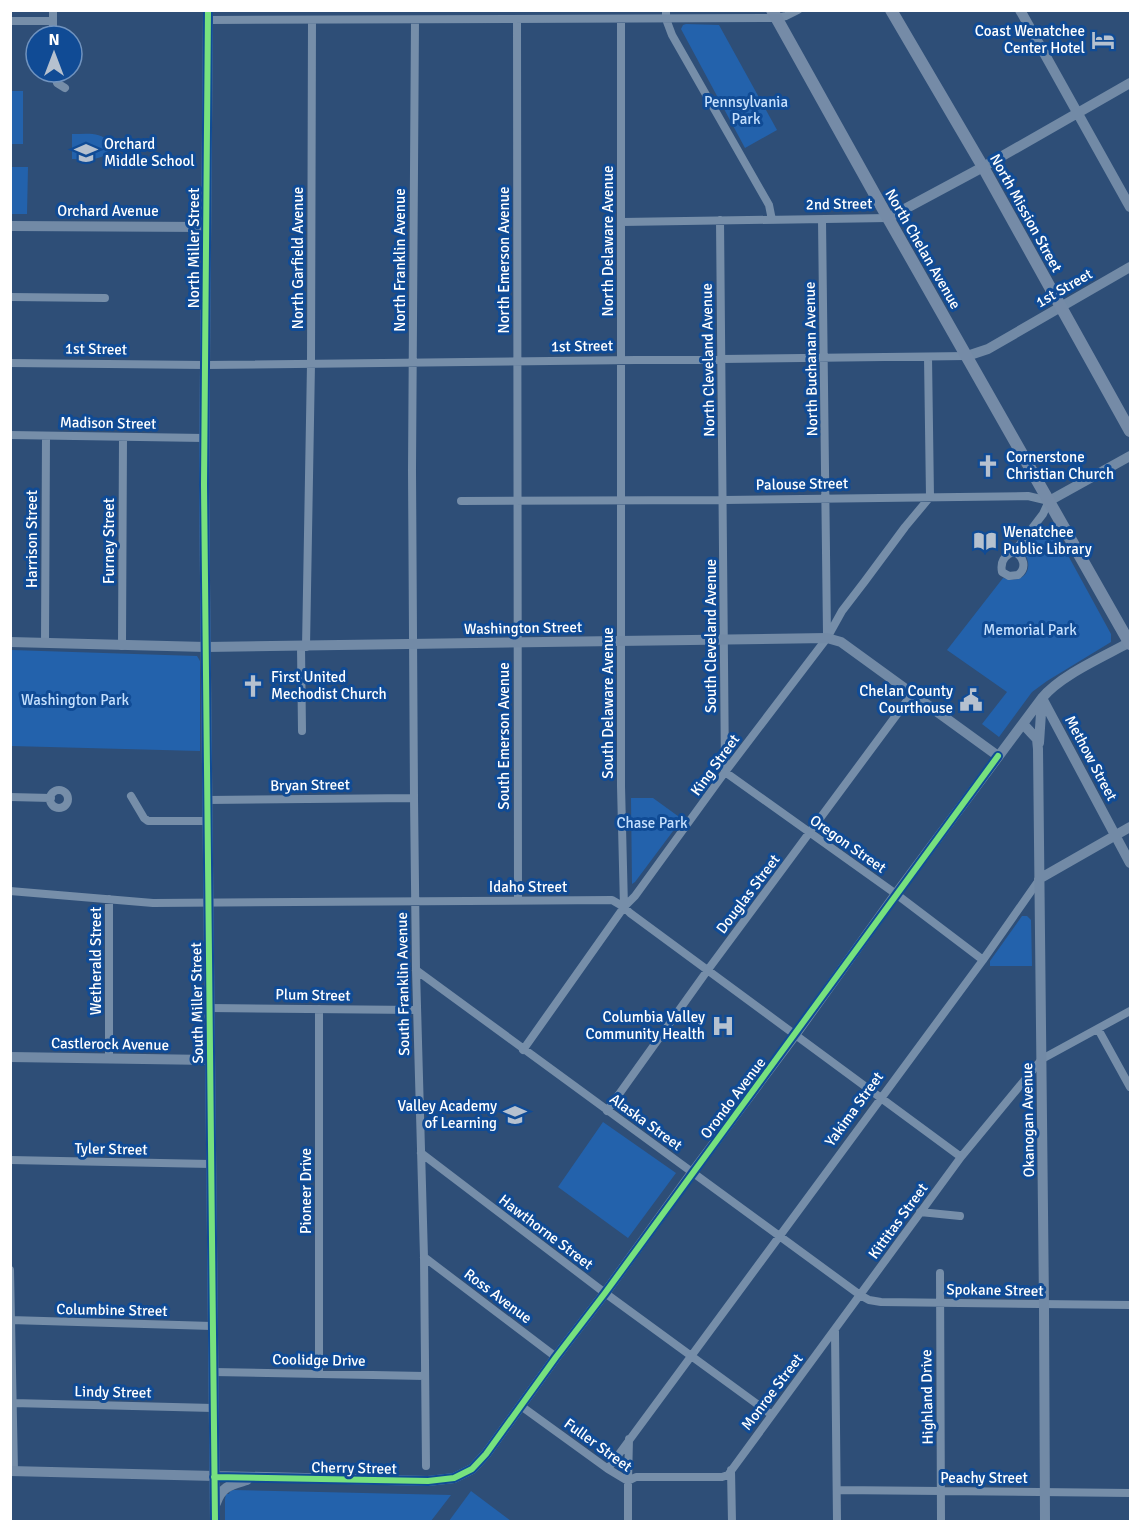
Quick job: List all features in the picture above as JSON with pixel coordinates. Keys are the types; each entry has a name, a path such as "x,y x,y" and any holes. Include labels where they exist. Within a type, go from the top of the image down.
{"main road":[{"name":"North Mission Street","path":"891,10 983,167 1131,431"},
{"path":"1020,10 1131,207"},
{"name":"North Chelan Avenue","path":"774,14 1130,643"},
{"name":"North Miller Street","path":"204,485 208,15"},
{"name":"2nd Street","path":"888,218 1131,83"},
{"name":"Orchard Avenue","path":"10,226 206,227"},
{"name":"1st Street","path":"967,356 983,352 1131,267"},
{"path":"1049,501 1131,456"},
{"name":"South Miller Street","path":"204,485 215,1521"},
{"name":"Washington Street","path":"10,642 304,647 827,638 840,642 998,756"},
{"name":"Orondo Avenue","path":"486,1454 1042,698 1065,678 1130,643"},
{"name":"Okanogan Avenue","path":"1042,698 1038,749 1045,1521"},
{"name":"Methow Street","path":"1042,698 1131,863"},
{"path":"1023,724 1037,739 1038,749"},
{"name":"Yakima Street","path":"1039,879 1131,827"},
{"name":"Castlerock Avenue","path":"10,1058 210,1060"},
{"name":"Cherry Street","path":"12,1471 428,1481 454,1478 472,1468 486,1454"},
{"path":"214,1506 222,1490 253,1478"}],"street":[{"path":"10,21 53,21 53,10"},
{"path":"397,10 397,20"},
{"path":"208,15 303,15 312,20 415,20 490,15 517,19 584,15 621,19 666,15 774,14 786,16 798,10"},
{"path":"666,15 672,35 769,205 772,220"},
{"name":"North Emerson Avenue","path":"517,19 517,501"},
{"name":"North Delaware Avenue","path":"621,19 621,500"},
{"name":"North Garfield Avenue","path":"302,731 311,364 312,20"},
{"name":"North Franklin Avenue","path":"412,500 415,20"},
{"path":"59,84 65,88"},
{"name":"2nd Street","path":"622,222 888,218"},
{"name":"North Cleveland Avenue","path":"720,220 723,500"},
{"name":"North Buchanan Avenue","path":"822,220 827,638"},
{"path":"10,297 105,298"},
{"name":"1st Street","path":"10,363 205,365 967,356"},
{"path":"928,357 930,497"},
{"name":"Madison Street","path":"10,435 204,438"},
{"name":"Harrison Street","path":"45,643 46,436"},
{"name":"Furney Street","path":"122,645 123,438"},
{"name":"Palouse Street","path":"461,501 1028,496 1049,501"},
{"name":"King Street","path":"523,1050 624,907 635,897 725,772 827,638 842,611 930,497"},
{"name":"South Franklin Avenue","path":"412,500 415,901 422,1153 426,1466"},
{"name":"South Delaware Avenue","path":"621,500 621,786 624,907"},
{"name":"South Cleveland Avenue","path":"723,500 725,772"},
{"name":"South Emerson Avenue","path":"517,501 518,900"},
{"path":"1014,552 1043,514 1049,501"},
{"name":"Douglas Street","path":"607,1111 707,971 912,694"},
{"name":"Oregon Street","path":"725,772 896,894 983,960"},
{"path":"10,796 51,798"},
{"path":"131,796 148,821 207,821"},
{"name":"Bryan Street","path":"207,800 414,798"},
{"name":"Yakima Street","path":"608,1469 983,960 1039,879"},
{"name":"Idaho Street","path":"10,891 153,903 612,900 961,1157"},
{"name":"Wetherald Street","path":"109,1059 110,899"},
{"name":"Alaska Street","path":"416,970 860,1295"},
{"name":"Plum Street","path":"209,1008 417,1010"},
{"name":"Pioneer Drive","path":"319,1009 319,1374"},
{"name":"Kittitas Street","path":"835,1331 961,1157 1042,1059 1131,1011"},
{"path":"1098,1029 1131,1087"},
{"name":"Hawthorne Street","path":"422,1153 605,1293 772,1415"},
{"name":"Tyler Street","path":"10,1160 211,1164"},
{"path":"920,1212 960,1216"},
{"name":"Ross Avenue","path":"424,1257 556,1357"},
{"path":"10,1270 12,1471"},
{"name":"Highland Drive","path":"940,1273 941,1521"},
{"name":"Spokane Street","path":"860,1295 869,1300 881,1302 1131,1305"},
{"name":"Columbine Street","path":"11,1320 212,1326"},
{"path":"835,1331 837,1521"},
{"name":"Monroe Street","path":"731,1470 835,1331"},
{"name":"Coolidge Drive","path":"213,1372 425,1376"},
{"name":"Lindy Street","path":"13,1403 213,1408"},
{"name":"Fuller Street","path":"521,1406 628,1481 628,1521"},
{"path":"629,1439 628,1481 641,1477 722,1477 728,1475 731,1470"},
{"path":"731,1470 732,1521"},
{"name":"Peachy Street","path":"837,1490 1131,1492"}],"green space":[{"name":"Pennsylvania Park","path":"686,24 719,25 777,130 745,148 681,29"},
{"path":"11,91 23,91 23,144 11,144"},
{"path":"72,134 101,136 109,142 109,151 97,158 72,159"},
{"path":"11,167 28,167 27,214 11,214"},
{"name":"Memorial Park","path":"1045,526 1052,526 1111,634 1111,642 1032,692 999,737 982,724 1007,692 947,650 1003,578 1016,579 1025,575 1028,565 1025,555"},
{"name":"Washington Park","path":"11,650 197,656 200,661 200,751 11,746"},
{"name":"Chase Park","path":"631,798 653,798 682,819 632,884"},
{"path":"1022,916 1027,916 1031,920 1032,966 990,966 990,961"},
{"path":"603,1122 676,1173 628,1238 558,1187"},
{"path":"234,1490 451,1495 431,1521 225,1522 226,1494"},
{"path":"471,1491 511,1521 449,1521"}],"cycle path":[{"path":"208,10 204,485 215,1522"},
{"path":"214,1477 428,1481 454,1478 472,1469 486,1454 605,1293 998,756"}],"place":[{"name":"Coast Wenatchee Center Hotel","path":"1103,40"},
{"name":"Orchard Middle School","path":"86,153"},
{"name":"Cornerstone Christian Church","path":"988,466"},
{"name":"Wenatchee Public Library","path":"985,541"},
{"name":"First United Mechodist Church","path":"253,686"},
{"name":"Chelan County Courthouse","path":"971,700"},
{"name":"Columbia Valley Community Health","path":"723,1026"},
{"name":"Valley Academy of Learning","path":"515,1115"}]}
